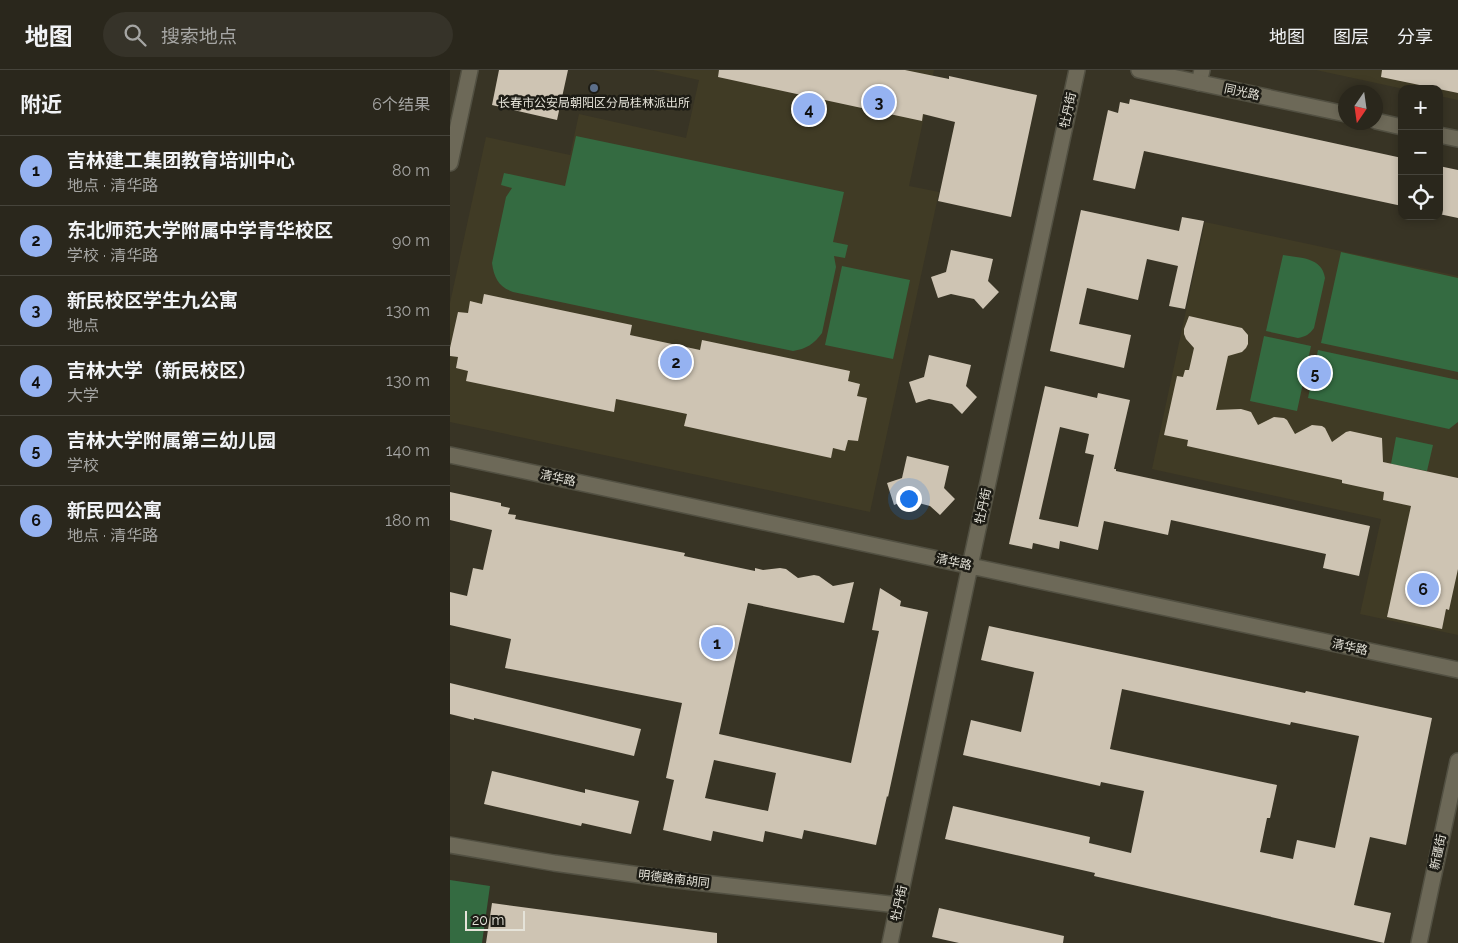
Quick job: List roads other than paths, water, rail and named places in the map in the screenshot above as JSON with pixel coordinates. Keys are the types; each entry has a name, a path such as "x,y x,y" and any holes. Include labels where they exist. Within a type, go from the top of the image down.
{"street":[{"path":"450,163 470,70"},
{"name":"牡丹街","path":"890,943 1077,70"},
{"name":"同光路","path":"1139,70 1201,77 1338,112"},
{"path":"1383,123 1398,126"},
{"path":"1443,136 1458,139"},
{"name":"清华路","path":"450,455 1458,670"},
{"name":"新疆街","path":"1419,943 1458,761"},
{"name":"明德路南胡同","path":"450,845 554,863 668,879 898,905"}],"place":[{"name":"长春市公安局朝阳区分局桂林派出所","path":"594,88"},
{"name":"新民校区学生九公寓","path":"879,102"},
{"name":"吉林大学（新民校区）","path":"809,109"},
{"name":"东北师范大学附属中学青华校区","path":"676,362"},
{"name":"吉林大学附属第三幼儿园","path":"1315,373"},
{"name":"新民四公寓","path":"1423,589"},
{"name":"吉林建工集团教育培训中心","path":"717,643"}]}
